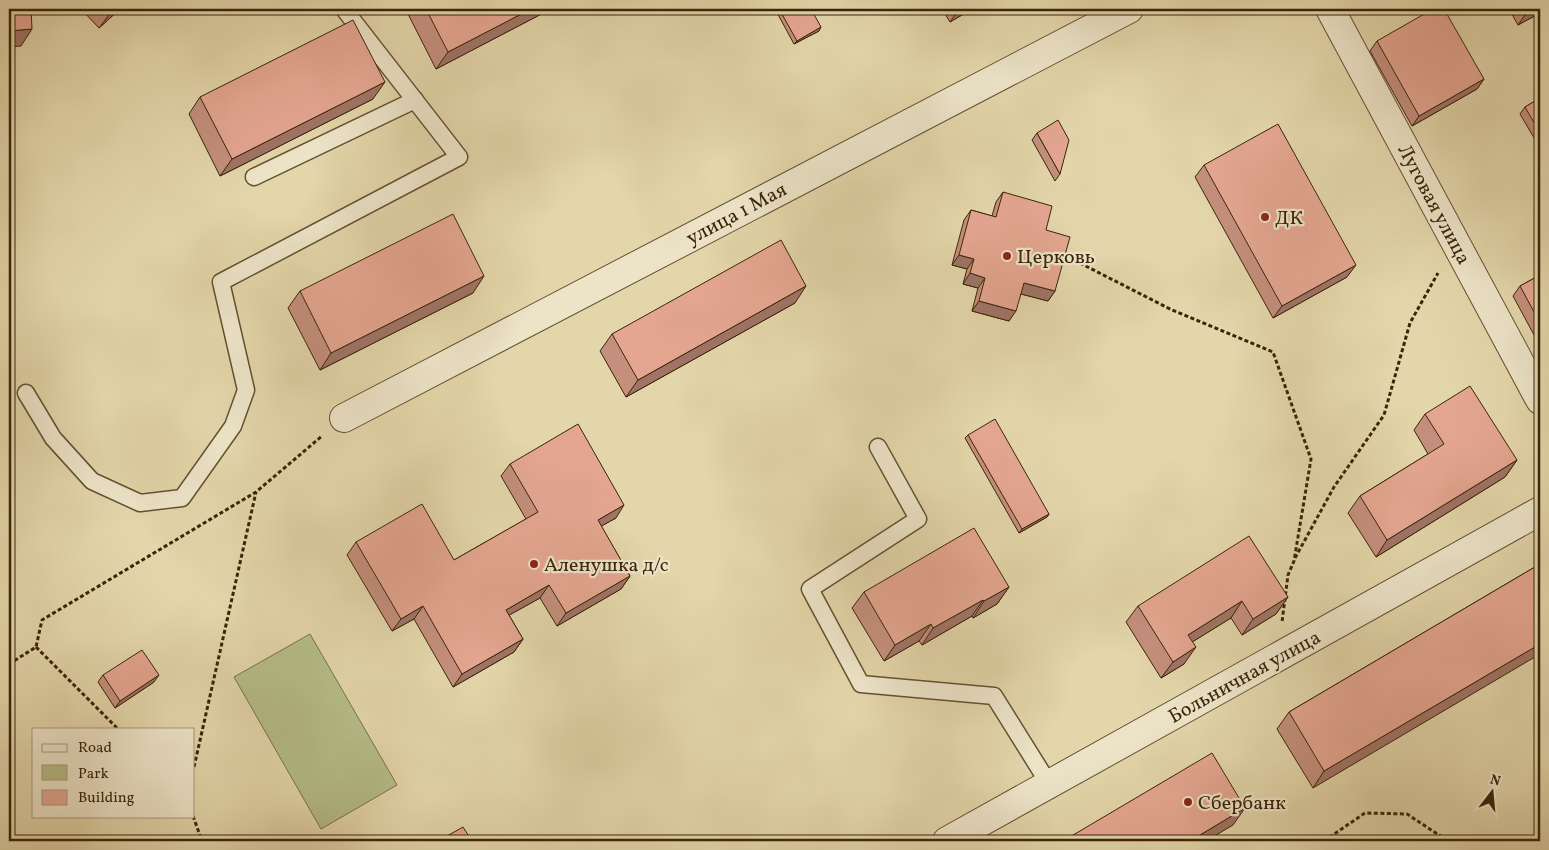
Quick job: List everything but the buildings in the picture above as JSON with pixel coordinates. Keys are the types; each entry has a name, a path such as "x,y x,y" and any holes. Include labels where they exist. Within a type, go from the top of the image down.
{"street":[{"name":"улица 1 Мая","path":"344,418 1129,9"},
{"name":"Луговая улица","path":"1330,9 1540,400"},
{"name":"Больничная улица","path":"947,841 1540,510"}],"lane":[{"path":"26,393 53,438 92,481 140,503 182,498 233,426 246,390 221,282 459,157 348,10"},
{"path":"254,177 415,100"},
{"path":"878,446 918,519 810,589 861,684 994,696 1049,784"}],"path":[{"path":"1074,260 1172,310 1273,352 1311,459 1294,560"},
{"path":"1278,657 1288,575 1294,560 1334,487 1384,415 1410,323 1441,267"},
{"path":"9,664 36,646 42,620 256,492 344,418"},
{"path":"195,762 256,492"},
{"path":"36,646 117,728"},
{"path":"1324,841 1365,813 1407,814 1448,841"},
{"path":"194,818 202,841"}],"green space":[{"path":"310,634 397,785 321,829 234,677"}],"place":[{"name":"ДК","path":"1265,217"},
{"name":"Церковь","path":"1007,256"},
{"name":"Аленушка д/с","path":"534,564"},
{"name":"Сбербанк","path":"1188,802"}]}
